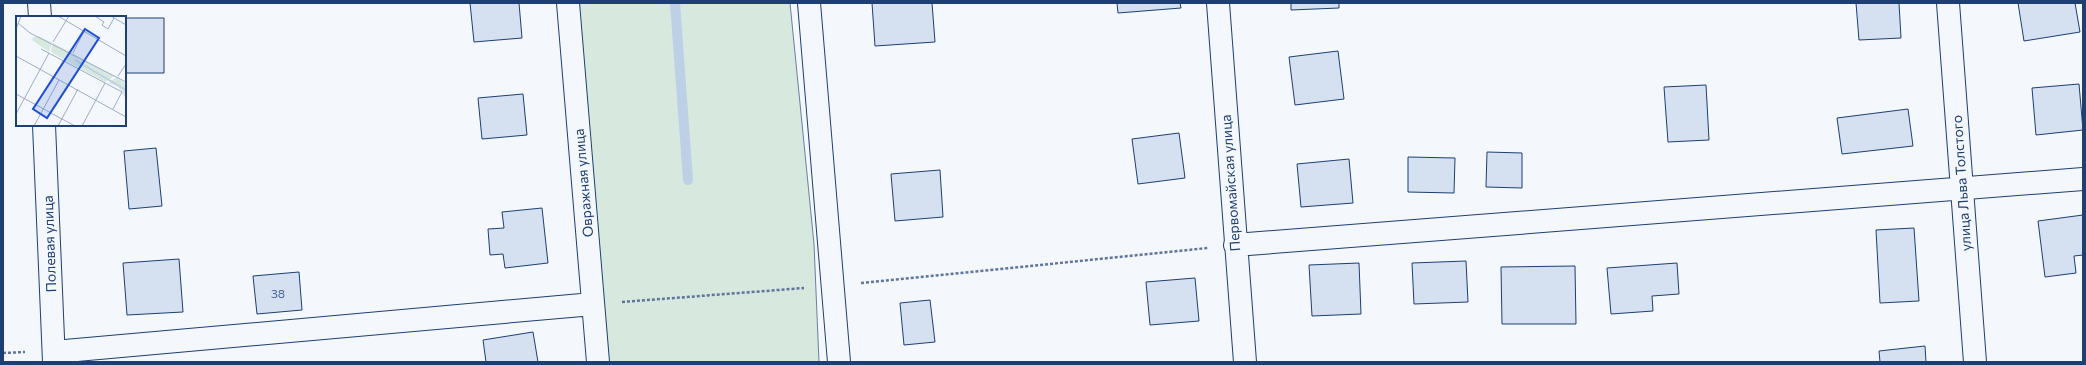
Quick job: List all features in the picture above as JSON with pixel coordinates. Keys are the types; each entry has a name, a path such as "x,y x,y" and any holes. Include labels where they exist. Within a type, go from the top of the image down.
{"street":[{"path":"39,3 40,16"},
{"name":"Овражная улица","path":"568,3 598,362"},
{"path":"809,3 839,362"},
{"name":"Первомайская улица","path":"1218,3 1234,245 1245,362"},
{"name":"улица Льва Толстого","path":"1948,3 1975,362"},
{"name":"Полевая улица","path":"44,126 54,357"},
{"path":"1234,245 2083,178"},
{"path":"54,357 594,304"}],"path":[{"path":"594,304 833,286 1234,245"}],"shaded area":[{"path":"575,3 790,3 814,244 819,362 607,362"}],"building":[{"path":"470,3 519,3 522,38 474,42"},
{"path":"872,3 932,3 935,42 875,46"},
{"path":"1117,3 1180,3 1181,8 1118,13"},
{"path":"1291,3 1339,3 1339,8 1291,10"},
{"path":"1856,3 1899,3 1901,38 1859,40"},
{"path":"2018,3 2075,3 2080,32 2024,41"},
{"path":"126,18 164,18 164,73 126,73"},
{"path":"1338,51 1344,99 1295,105 1289,57"},
{"path":"2079,84 2083,130 2036,135 2032,88"},
{"path":"1706,85 1709,140 1668,142 1664,87"},
{"path":"523,94 527,135 482,139 478,98"},
{"path":"1908,109 1913,146 1842,154 1837,118"},
{"path":"1179,133 1185,178 1138,184 1132,139"},
{"path":"156,148 162,206 129,209 124,151"},
{"path":"1487,152 1522,153 1522,188 1486,187"},
{"path":"1408,157 1455,158 1454,193 1408,192"},
{"path":"1349,159 1353,203 1301,207 1297,164"},
{"path":"940,170 943,217 895,221 891,174"},
{"path":"542,208 548,263 505,268 503,254 490,255 488,229 504,228 502,212"},
{"path":"2083,215 2083,255 2074,256 2076,273 2045,277 2038,221"},
{"path":"1914,228 1919,301 1880,303 1876,230"},
{"path":"179,259 183,312 127,315 123,263"},
{"path":"1466,261 1468,302 1414,304 1412,263"},
{"path":"1359,263 1361,314 1312,316 1309,265"},
{"path":"1677,263 1679,294 1652,296 1653,311 1611,314 1607,268"},
{"path":"1575,266 1576,324 1502,324 1501,267"},
{"path":"299,272 302,310 257,314 253,276"},
{"path":"1195,278 1199,321 1150,325 1146,282"},
{"path":"930,300 935,342 904,345 900,303"},
{"path":"533,332 538,362 486,362 483,340"},
{"path":"1925,346 1926,362 1880,362 1879,351"}],"waterway":[{"path":"675,3 688,180"}]}
